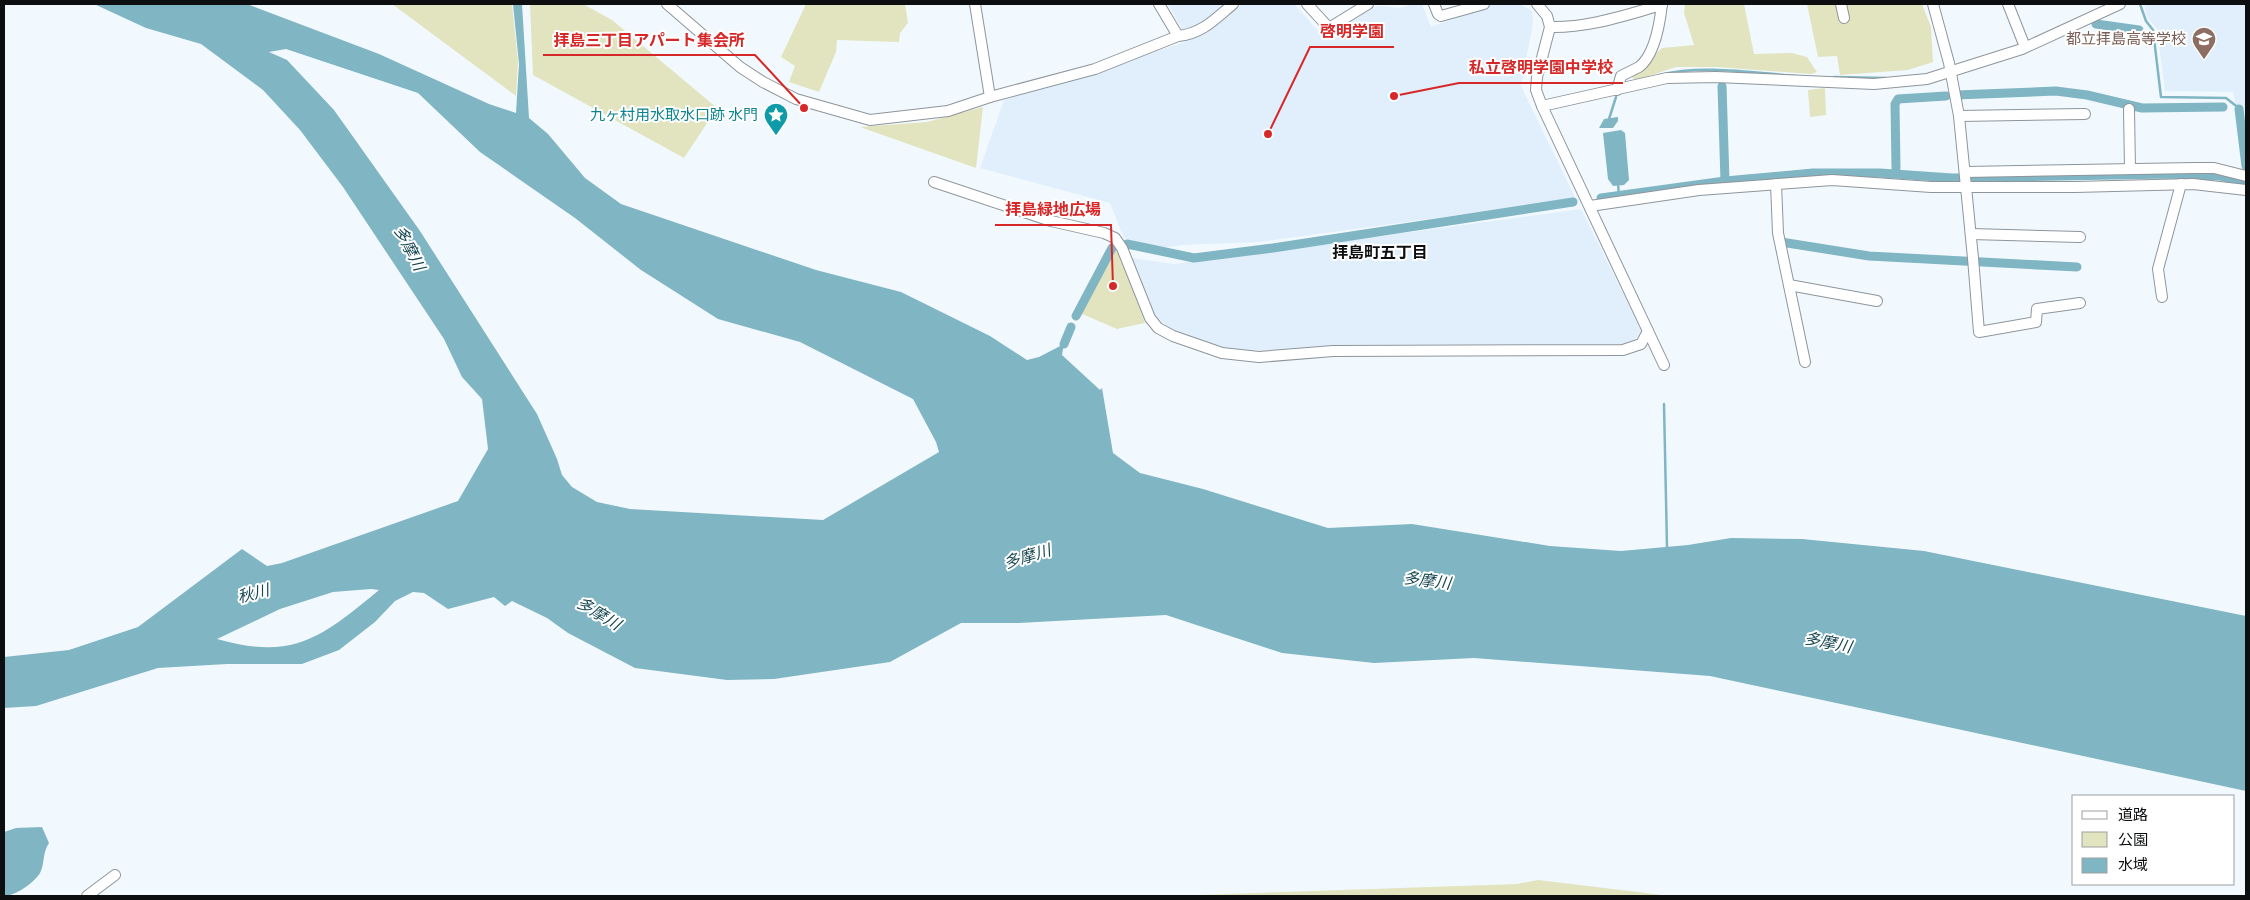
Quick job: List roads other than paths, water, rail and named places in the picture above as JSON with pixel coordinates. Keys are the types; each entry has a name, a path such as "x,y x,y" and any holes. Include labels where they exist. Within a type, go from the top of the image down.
{"street":[{"path":"667,4 740,67 762,82 796,99 829,110 870,120 948,111 990,97 1095,68 1178,36 1191,35 1206,27 1233,4"},
{"path":"974,4 990,97"},
{"path":"1159,4 1178,36"},
{"path":"1307,4 1329,28 1368,4"},
{"path":"1434,4 1438,14 1441,16 1484,4"},
{"path":"1537,4 1547,16 1550,27 1537,77 1536,90 1664,365"},
{"path":"1550,27 1568,28 1592,24 1662,4 1657,34 1648,54 1640,66 1621,76 1617,90"},
{"path":"1841,4 1844,18"},
{"path":"1932,4 1950,68 1959,116 1974,261 1979,332 2036,322 2037,309 2080,303"},
{"path":"2008,4 2025,47"},
{"path":"1542,106 1667,78 1716,77 1874,84 1927,79 1950,68 2025,47 2120,4"},
{"path":"2129,109 2130,169"},
{"path":"1959,116 2085,114"},
{"path":"1965,172 2214,168 2246,176"},
{"path":"1590,206 1699,190 1832,180 1931,187 1965,184 2075,187 2181,184 2246,190"},
{"path":"934,182 1051,221 1104,233 1115,238 1122,248 1150,318 1158,328 1173,336 1222,353 1259,357 1333,351 1623,350 1641,344 1648,331"},
{"path":"1776,184 1778,233 1805,362"},
{"path":"2162,297 2158,269 2181,184"},
{"path":"1971,234 2080,237"},
{"path":"1789,285 1877,301"},
{"path":"87,896 115,875"}],"water":[{"path":"94,4 247,4 379,54 489,104 516,113 519,64 513,4 522,4 529,118 548,134 585,178 621,204 816,270 901,292 990,336 1027,360 1039,357 1064,344 1062,355 1100,390 1102,388 1113,453 1140,473 1203,489 1328,528 1412,524 1550,546 1621,551 1688,545 1731,538 1802,539 1924,551 2246,616 2246,791 1710,676 1474,658 1374,663 1282,653 1166,615 1019,623 961,623 890,662 774,679 727,680 635,668 568,633 547,618 512,601 505,606 494,597 448,609 424,593 413,592 395,601 375,622 339,650 302,664 227,664 158,668 36,706 4,708 4,657 69,650 138,627 242,549 267,566 282,563 458,501 488,449 482,399 462,377 444,339 343,187 300,130 263,90 201,44 146,28","holes":["286,49 418,93 480,152 575,218 641,270 718,319 800,342 913,399 936,442 939,452 823,520 630,509 597,502 572,487 562,475 537,414 420,231 334,110 287,60 269,52","379,590 340,621 306,640 287,646 267,647 244,645 217,639 280,609 333,592"]},
{"path":"1618,117 1618,121 1613,128 1599,128 1604,119"},
{"path":"1621,130 1625,133 1629,180 1624,185 1613,186 1608,179 1603,133"},
{"path":"42,827 49,843 45,851 40,873 24,888 4,896 4,832 16,828"}],"waterway":[{"path":"2140,4 2146,21 2153,30 2161,97 2226,98 2240,109"},
{"path":"2096,24 2139,30"},
{"path":"1660,75 1693,70 1710,70 1796,76"},
{"path":"1834,77 1886,78"},
{"path":"1722,86 1725,181"},
{"path":"1956,95 2056,91 2087,95 2142,108 2223,107"},
{"path":"1896,168 1895,104 1898,99 1946,96"},
{"path":"1609,119 1616,97"},
{"path":"2239,109 2246,166"},
{"path":"1601,198 1725,181 1813,173 1880,173 1952,178 2168,174 2220,176 2246,182"},
{"path":"1618,184 1619,195"},
{"path":"1127,244 1194,258 1273,248 1573,202"},
{"path":"1781,242 1869,256 2077,267"},
{"path":"1076,316 1112,248"},
{"path":"1064,344 1071,327"},
{"path":"1664,404 1667,547"}],"place":[{"name":"都立拝島高等学校","path":"2204,60"},
{"name":"私立啓明学園中学校","path":"1394,96"},
{"name":"拝島三丁目アパート集会所","path":"804,108"},
{"name":"啓明学園","path":"1268,134"},
{"name":"九ヶ村用水取水口跡 水門","path":"776,136"},
{"name":"拝島緑地広場","path":"1113,286"}],"district":[{"name":"拝島町五丁目","path":"1380,252"}],"water label":[{"name":"多摩川","path":"410,248"},
{"name":"多摩川","path":"1027,556"},
{"name":"多摩川","path":"1427,580"},
{"name":"秋川","path":"253,593"},
{"name":"多摩川","path":"599,613"},
{"name":"多摩川","path":"1828,642"}]}
